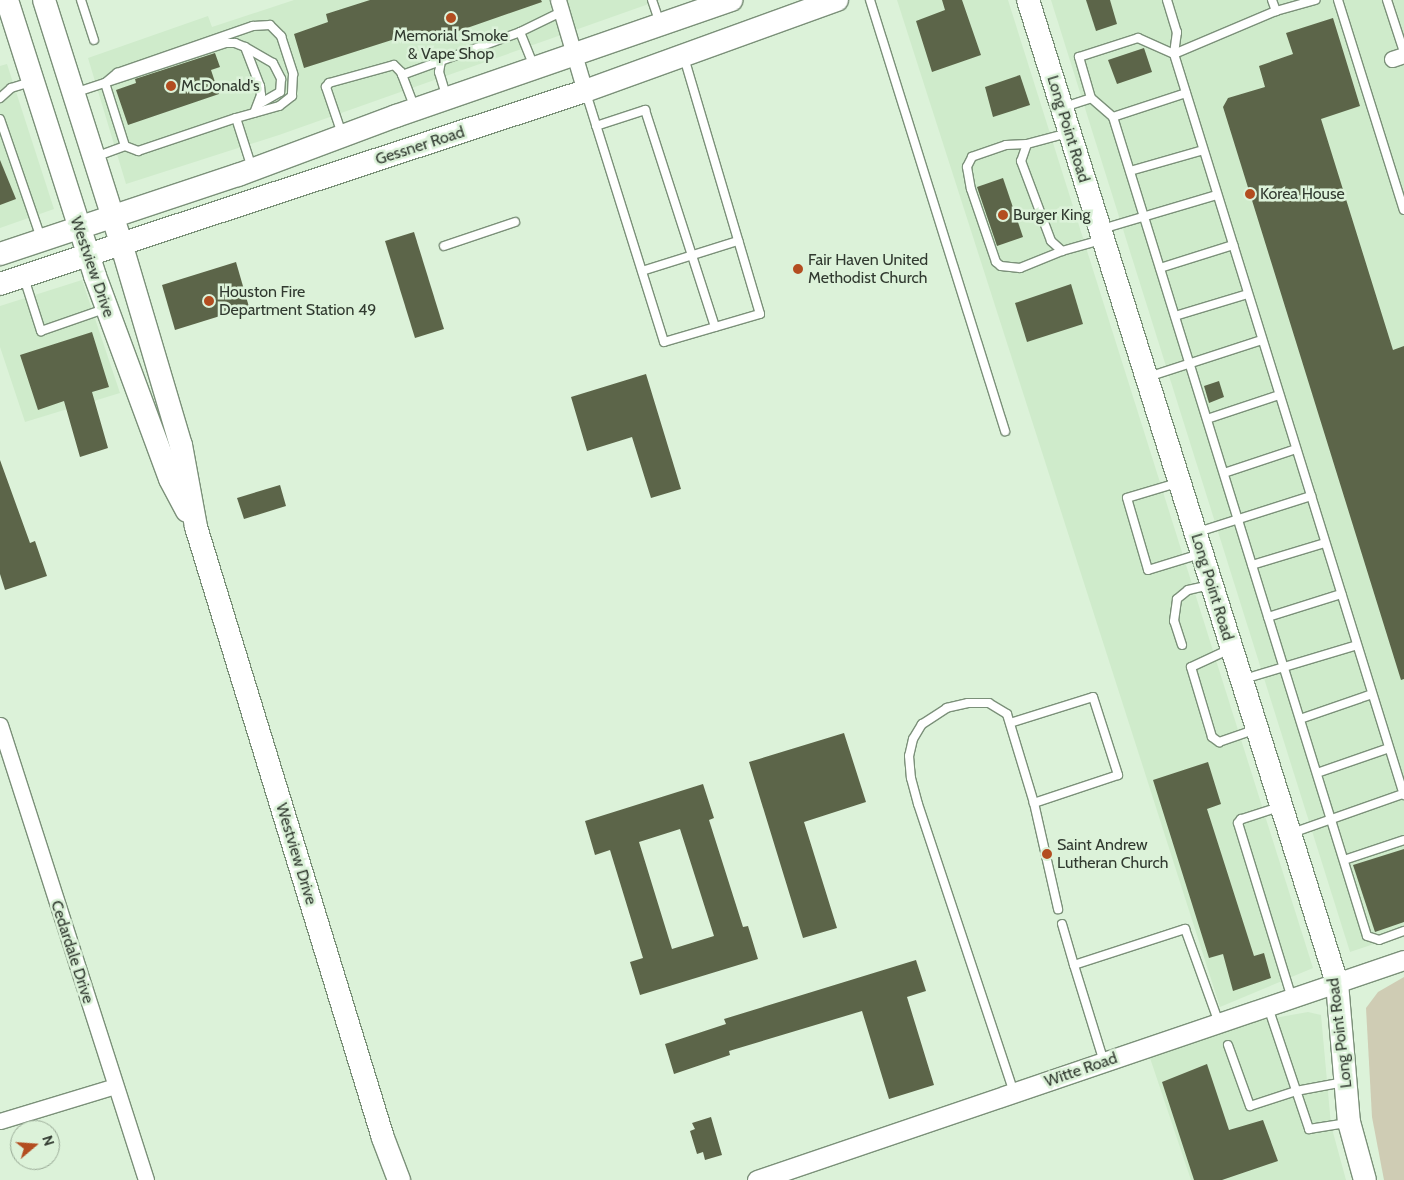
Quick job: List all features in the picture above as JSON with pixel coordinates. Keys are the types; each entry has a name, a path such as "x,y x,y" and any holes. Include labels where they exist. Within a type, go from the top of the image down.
{"main road":[{"name":"Westview Drive","path":"7,0 87,254 106,308 170,479 196,527"},
{"name":"Westview Drive","path":"44,0 72,94 113,217 181,445 196,527 383,1138 399,1180"},
{"path":"0,254 173,197 415,109 660,24 694,6 731,0"},
{"name":"Gessner Road","path":"0,284 585,91 837,0"},
{"name":"Long Point Road","path":"1028,0 1337,983 1349,1122 1366,1180"},
{"path":"367,127 378,160"},
{"path":"173,197 182,224"}],"street":[{"path":"560,6 572,55 585,91"},
{"name":"Cedardale Drive","path":"0,725 146,1180"},
{"name":"Witte Road","path":"757,1180 1404,960"},
{"path":"0,1121 115,1086"}],"lane":[{"path":"82,0 94,40"},
{"path":"652,0 660,24"},
{"path":"870,0 1005,431"},
{"path":"1167,0 1177,32 1174,54 1404,795 1290,834"},
{"path":"1272,0 1276,12"},
{"path":"1315,0 1276,12 1174,54 1138,38 1078,57 1090,98 1113,117 1367,936 1379,940 1404,931"},
{"path":"1338,0 1404,210"},
{"path":"1387,0 1400,55"},
{"path":"402,75 520,32 560,6"},
{"path":"93,158 125,146 138,150 279,106 292,96 293,74 281,36 270,24 253,26 126,70 105,83"},
{"path":"520,32 535,68"},
{"path":"72,94 226,43 245,47 273,63 280,79 280,92 259,104"},
{"path":"245,47 260,86 259,104 254,113"},
{"path":"585,91 664,342 760,314 683,56"},
{"path":"441,61 438,72 447,98"},
{"path":"342,136 326,87 329,83 388,64 394,65 402,75 415,109"},
{"path":"0,98 11,88 32,81"},
{"path":"105,83 125,146"},
{"path":"1113,117 1186,93"},
{"path":"1062,108 1090,98"},
{"path":"596,126 645,110 714,327"},
{"path":"236,118 252,169"},
{"path":"0,120 42,240"},
{"path":"1069,133 1027,144 1006,145 972,157 967,167 970,190 996,262 1002,266 1020,268 1144,216 1217,195"},
{"path":"1027,144 1022,161 1051,241 1062,251"},
{"path":"1130,171 1203,150"},
{"path":"444,246 516,222"},
{"path":"642,271 738,241"},
{"path":"1160,268 1233,245"},
{"path":"23,276 41,331 106,308"},
{"path":"1175,316 1248,294"},
{"path":"1146,378 1262,340"},
{"path":"1207,419 1280,395"},
{"path":"1224,473 1296,450"},
{"path":"1179,482 1126,498 1148,570 1238,519 1311,496"},
{"path":"1252,566 1325,543"},
{"path":"1182,645 1174,621 1178,599 1188,590 1211,585"},
{"path":"1268,617 1341,594"},
{"path":"1241,680 1357,645"},
{"path":"1232,648 1191,668 1212,738 1218,742 1257,728"},
{"path":"1300,719 1372,694"},
{"path":"1010,723 1093,697 1118,772 1116,777 1034,803"},
{"path":"1014,1093 937,868 911,778 909,756 912,739 922,724 947,708 968,703 989,703 1007,714 1034,803 1058,909"},
{"path":"1317,773 1389,748"},
{"path":"1281,807 1241,819 1238,823 1292,998"},
{"path":"1344,860 1404,840"},
{"path":"1062,924 1104,1062"},
{"path":"1074,966 1185,929 1218,1023"},
{"path":"1268,1006 1309,1129 1349,1122"},
{"path":"1228,1044 1250,1106 1296,1091 1346,1082"}],"shaded area":[{"path":"294,0 660,0 279,135 126,184 88,58 208,16 212,27"},
{"path":"897,0 1008,0 1313,968 1220,1007"},
{"path":"1051,0 1404,0 1404,934 1350,952"},
{"path":"7,64 54,209 0,228 0,66"},
{"path":"82,280 120,393 25,422 0,347 0,306"},
{"path":"1404,977 1404,1180 1384,1180 1372,1117 1366,1008 1378,992"},
{"path":"1308,1012 1321,1015 1331,1125 1346,1180 1191,1180 1150,1058 1246,1023"}],"building":[{"path":"370,0 541,0 542,2 424,43 420,31 304,68 294,34 328,22 326,14"},
{"path":"942,0 962,0 981,55 932,72 916,21 945,10"},
{"path":"1086,0 1110,0 1117,24 1096,31"},
{"path":"1333,18 1360,106 1321,119 1393,350 1404,346 1404,679 1401,680 1223,107 1228,98 1265,87 1259,66 1293,54 1286,33"},
{"path":"1144,48 1152,72 1117,84 1108,60"},
{"name":"McDonald's","path":"215,53 220,67 211,70 219,94 128,125 116,90 136,83 135,79"},
{"path":"1020,75 1030,105 993,117 985,87"},
{"path":"0,160 16,199 0,205"},
{"path":"1003,178 1023,237 997,246 977,187"},
{"path":"414,232 444,329 415,338 385,241"},
{"name":"Houston Fire Department Station 49","path":"236,262 249,307 175,330 162,285"},
{"path":"1071,284 1083,324 1027,342 1015,303"},
{"path":"92,332 109,387 92,392 108,448 80,457 64,401 38,410 20,355"},
{"path":"646,374 681,489 651,498 632,437 587,451 571,397"},
{"path":"1219,381 1224,397 1209,403 1204,386"},
{"path":"0,460 30,543 35,541 47,576 5,590 0,574"},
{"path":"280,485 286,506 244,519 237,498"},
{"path":"844,733 866,802 804,822 837,928 803,938 749,762"},
{"path":"1208,762 1221,804 1207,809 1254,956 1264,953 1271,978 1233,991 1223,954 1209,958 1153,780"},
{"path":"703,784 714,818 709,820 743,927 748,926 758,959 640,995 630,962 643,958 610,850 595,855 585,821","holes":["680,829 714,936 672,949 639,842"]},
{"path":"1404,849 1404,922 1375,932 1353,865"},
{"path":"916,960 926,991 907,997 934,1085 889,1099 862,1011 729,1051 730,1055 674,1074 665,1044 726,1024 724,1019"},
{"path":"1207,1064 1229,1130 1263,1120 1278,1161 1222,1180 1194,1180 1162,1082"},
{"path":"711,1117 722,1155 705,1160 703,1152 697,1154 690,1131 695,1129 692,1123"}],"place":[{"name":"Memorial Smoke & Vape Shop","path":"451,18"},
{"name":"McDonald's","path":"171,86"},
{"name":"Korea House","path":"1250,194"},
{"name":"Burger King","path":"1003,215"},
{"name":"Fair Haven United Methodist Church","path":"798,269"},
{"name":"Houston Fire Department Station 49","path":"209,301"},
{"name":"Saint Andrew Lutheran Church","path":"1047,854"}]}
